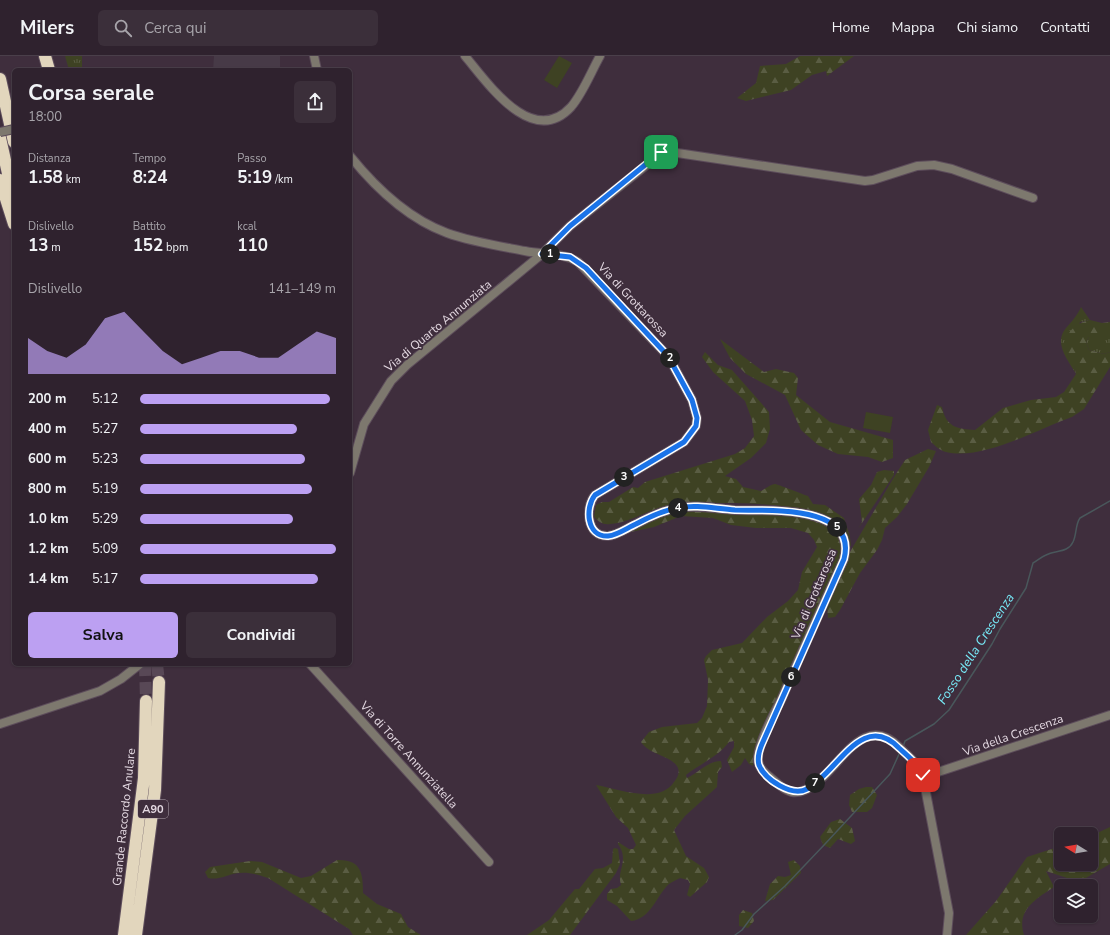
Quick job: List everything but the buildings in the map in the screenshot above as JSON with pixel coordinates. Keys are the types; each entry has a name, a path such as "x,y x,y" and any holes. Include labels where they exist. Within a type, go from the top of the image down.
{"highway":[{"path":"45,56 48,68"},
{"path":"49,56 52,68"},
{"path":"0,79 12,133"},
{"path":"0,138 12,191"},
{"path":"0,180 12,218"},
{"name":"A90","path":"136,935 155,790 159,682"},
{"name":"Grande Raccordo Anulare","path":"124,935 144,778 146,701"}],"street":[{"path":"314,56 316,68"},
{"path":"465,56 510,107 524,116 540,120 555,118 572,106 600,56"},
{"path":"0,132 12,129"},
{"name":"Via di Quarto Annunziata","path":"352,466 364,424 391,381 407,365 542,254 570,226 662,151 865,181 873,180 917,166 934,164 1033,198"},
{"name":"Via di Grottarossa","path":"352,158 382,191 435,227 472,240 542,254 570,257 586,268 668,356 695,410 696,426 684,442 601,490 591,500 588,516 590,524 596,532 608,536 617,534 656,515 677,508 697,506 720,509 789,510 803,513 837,527 846,543 844,559 760,748 758,759 762,770 786,789 793,792 801,791 813,784 865,738 874,734 880,735 896,744 920,770 923,777 949,913 946,935"},
{"path":"0,724 100,691 137,666"},
{"name":"Via di Torre Annunziatella","path":"312,666 489,862"},
{"name":"Via della Crescenza","path":"923,777 1110,715"}],"shaded area":[{"path":"214,56 280,56 280,68 213,68"}],"green space":[{"path":"65,56 82,56 82,68 68,68"},
{"path":"559,56 572,63 557,88 544,80"},
{"path":"800,56 854,56 827,76 826,71 812,75 791,90 746,101 737,98 756,83 760,66 786,64"},
{"path":"1081,307 1090,320 1080,322 1068,353 1074,363 1076,374 1063,351 1061,340 1062,334"},
{"path":"1090,320 1102,323 1110,322 1110,337 1089,337 1086,342 1089,350 1104,354 1110,352 1110,367 1084,409 1072,417 1027,436 993,448 976,452 960,454 946,452 936,447 931,442 928,430 937,405 942,407 946,419 953,426 975,430 1003,408 1031,400 1056,397 1064,392 1076,374 1066,347 1066,341 1070,331 1074,327"},
{"path":"1089,337 1110,337 1110,352 1104,354 1089,350 1086,342"},
{"path":"720,339 764,372 776,369 794,373 798,378 796,395 830,422 893,440 893,458 882,462 868,457 838,454 818,445 801,430 785,395 746,374 730,358"},
{"path":"705,352 718,365 732,370 769,412 770,429 766,443 751,458 725,476 736,479 743,487 761,491 777,484 808,496 813,504 825,505 844,518 850,537 851,546 847,545 843,531 832,521 817,514 779,506 742,503 688,502 665,506 617,523 603,524 594,517 596,505 602,502 609,502 633,487 638,488 645,482 735,454 745,448 754,436 752,420 745,401 713,372 702,357"},
{"path":"866,412 893,417 890,433 863,428"},
{"path":"928,449 936,451 929,467 907,504 897,517 885,528 882,540 877,550 860,573 840,610 835,617 828,618 827,606 847,557 894,477 905,460"},
{"path":"884,470 894,471 894,475 858,529 862,522 859,499 871,485 877,472"},
{"path":"674,510 808,514 838,533 843,548 840,558 756,747 753,766 749,764 745,758 741,765 732,772 727,760 734,747 734,741 729,742 715,756 686,775 687,778 707,765 721,761 722,767 718,772 717,787 685,816 674,830 686,856 704,868 709,877 707,882 690,897 687,895 690,884 688,880 680,878 676,880 664,889 653,906 644,916 631,921 617,906 607,900 607,894 611,889 617,888 621,885 620,875 623,855 618,842 629,849 633,849 636,845 628,828 616,817 596,785 638,794 649,794 659,793 667,789 674,782 679,772 675,764 649,750 641,742 649,732 662,727 697,723 702,718 707,706 708,680 704,660 706,656 712,650 742,643 767,617 788,601 798,590 802,572 817,547 814,540 808,533 791,528 756,528 731,525 713,518 681,516 654,527 631,532 649,520"},
{"path":"872,787 877,795 872,808 867,812 852,812 849,805 850,795 859,789"},
{"path":"840,819 852,828 855,841 851,844 838,839 830,848 823,845 820,837 831,822"},
{"path":"1110,827 1110,864 1098,871 1098,833"},
{"path":"1054,848 1054,871 1098,871 1084,879 1070,879 1046,871 1054,887 1034,901 1025,912 1022,926 1024,935 966,935 996,901 1027,857"},
{"path":"613,849 618,849 620,864 616,873 570,935 527,935 549,920 575,889 579,889 595,869 603,868 612,863"},
{"path":"337,860 345,860 356,865 361,874 363,893 377,904 401,914 408,927 421,935 353,935 349,929 268,878 255,874 242,873 218,878 208,878 205,872 210,867 250,861 262,862 301,878 311,876"},
{"path":"794,860 800,866 801,873 773,900 765,901 770,884 778,876 785,877 791,875 788,862"},
{"path":"743,910 752,913 754,921 748,928 739,926 739,915"}],"waterway":[{"name":"Fosso della Crescenza","path":"903,747 905,741 934,724 949,710 1026,588 1033,563 1050,553 1065,550 1071,546 1080,518 1110,501"},
{"name":"Fosso della Crescenza","path":"735,935 742,930 754,914 785,886 890,774 900,752"}],"tunnel":[{"path":"145,666 146,701"},
{"path":"157,666 159,682"}],"route":[{"path":"661,152 570,226 542,254 565,255 586,268 668,356 692,400 697,418 696,426 684,442 601,490 595,495 591,500 589,507 588,516 590,524 596,532 608,536 617,534 656,515 677,508 697,506 720,509 789,510 829,522 837,527 846,543 844,559 759,751 759,765 764,772 782,787 790,791 801,791 807,789 815,783 860,741 874,734 886,737 896,744 914,762 923,775"}]}
